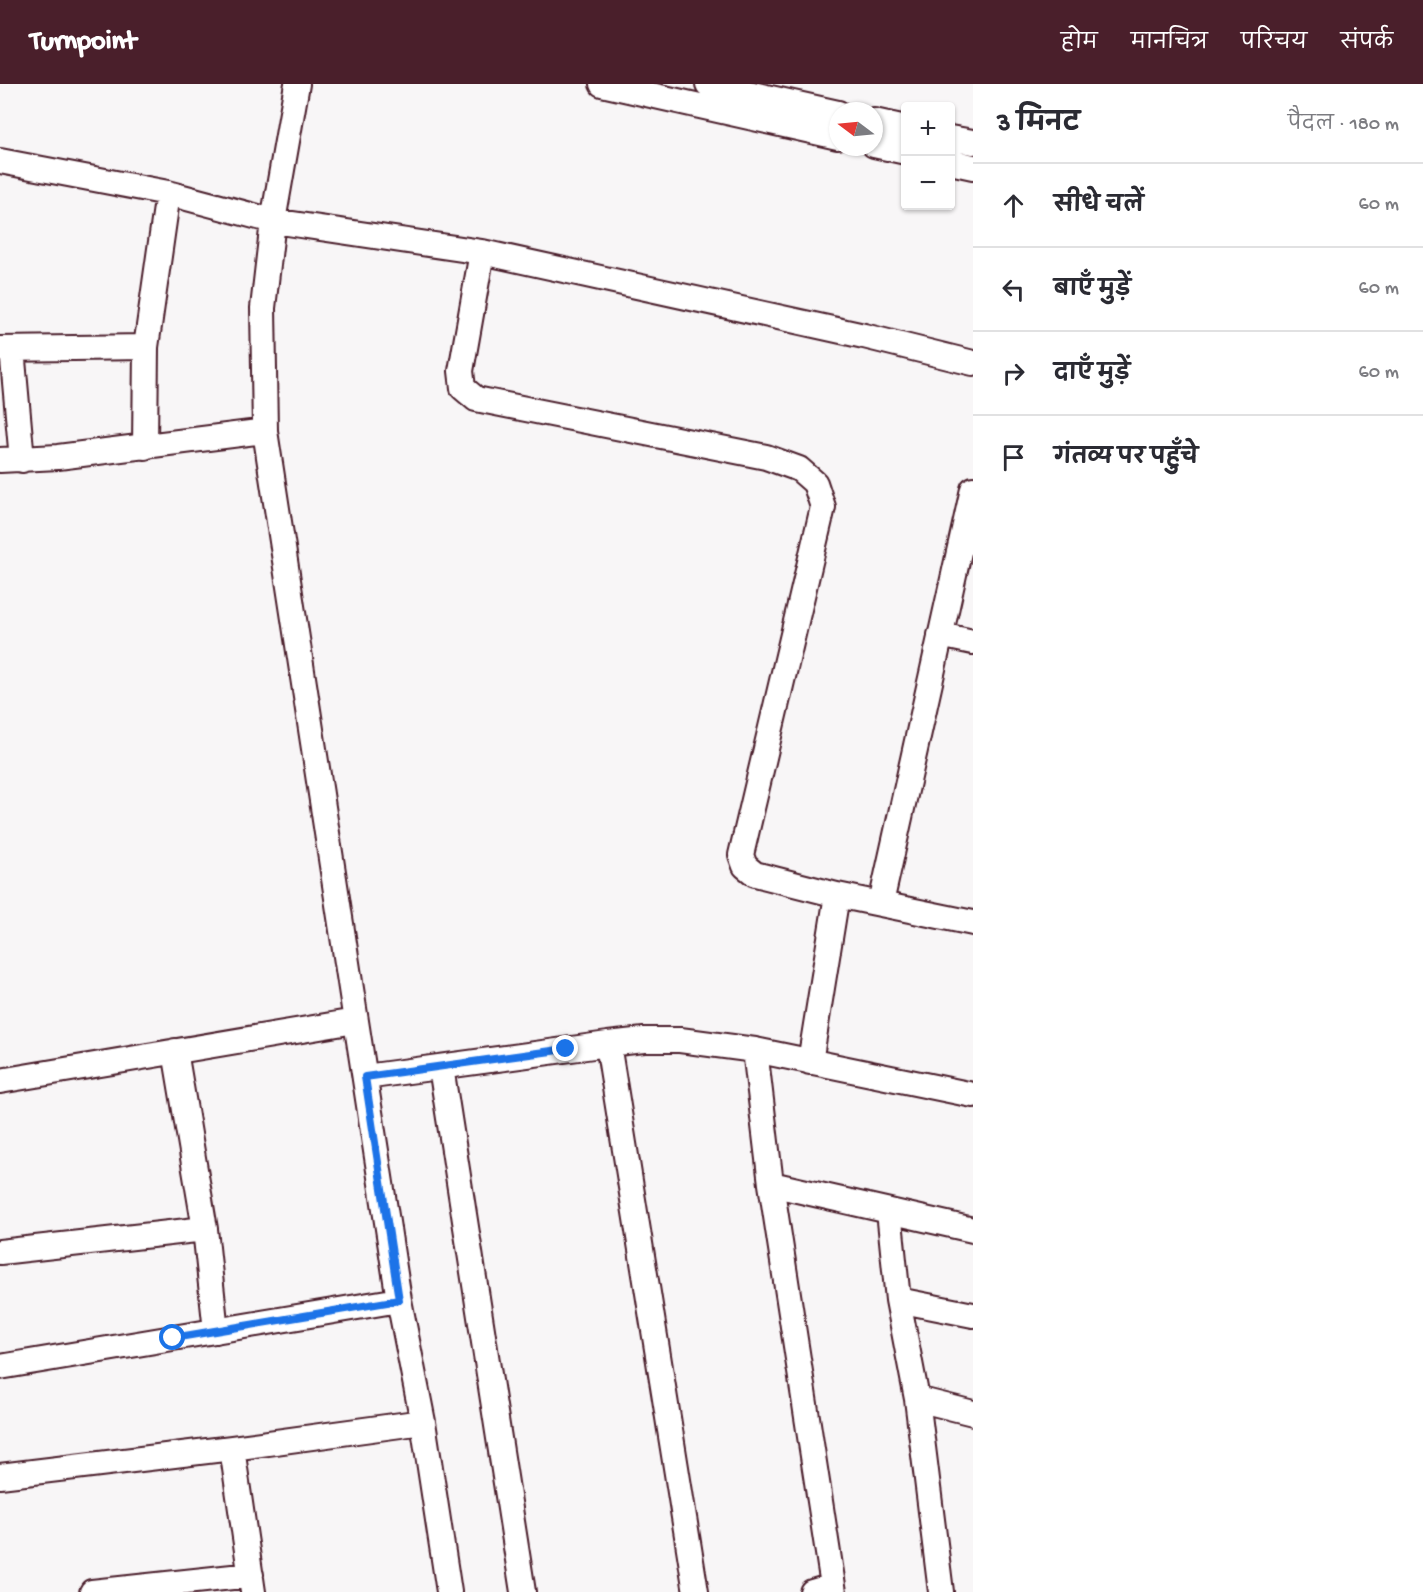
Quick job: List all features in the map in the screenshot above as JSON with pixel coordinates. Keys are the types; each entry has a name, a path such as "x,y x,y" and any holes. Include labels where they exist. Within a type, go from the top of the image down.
{"street":[{"path":"297,84 273,221 263,308 265,431 399,1300 423,1422 449,1592"},
{"path":"602,84 829,135"},
{"path":"708,84 829,111"},
{"path":"883,124 901,127"},
{"path":"955,139 973,142"},
{"path":"883,147 901,151"},
{"path":"0,161 168,193 273,221 482,252 864,336 973,363"},
{"path":"955,163 973,167"},
{"path":"145,447 146,347 168,193"},
{"path":"482,252 461,371 463,388 476,399 766,457 799,469 815,483 823,507 741,855 745,866 755,874 837,895 973,923"},
{"path":"146,347 6,349 11,460 145,447 265,431"},
{"path":"881,903 972,497"},
{"path":"940,635 973,642"},
{"path":"810,1062 837,895"},
{"path":"0,1081 355,1021"},
{"path":"365,1077 608,1044 644,1040 680,1040 755,1050 973,1095"},
{"path":"608,1044 696,1592"},
{"path":"755,1050 771,1184 827,1590"},
{"path":"175,1051 205,1229 216,1331"},
{"path":"441,1067 524,1592"},
{"path":"771,1184 973,1230"},
{"path":"889,1211 898,1300 916,1399 941,1592"},
{"path":"0,1252 205,1229"},
{"path":"0,1367 399,1300"},
{"path":"898,1300 973,1315"},
{"path":"916,1399 973,1413"},
{"path":"0,1476 423,1422"},
{"path":"92,1592 252,1584 232,1448"}],"route":[{"path":"173,1338 399,1300 365,1077 566,1049"}]}
